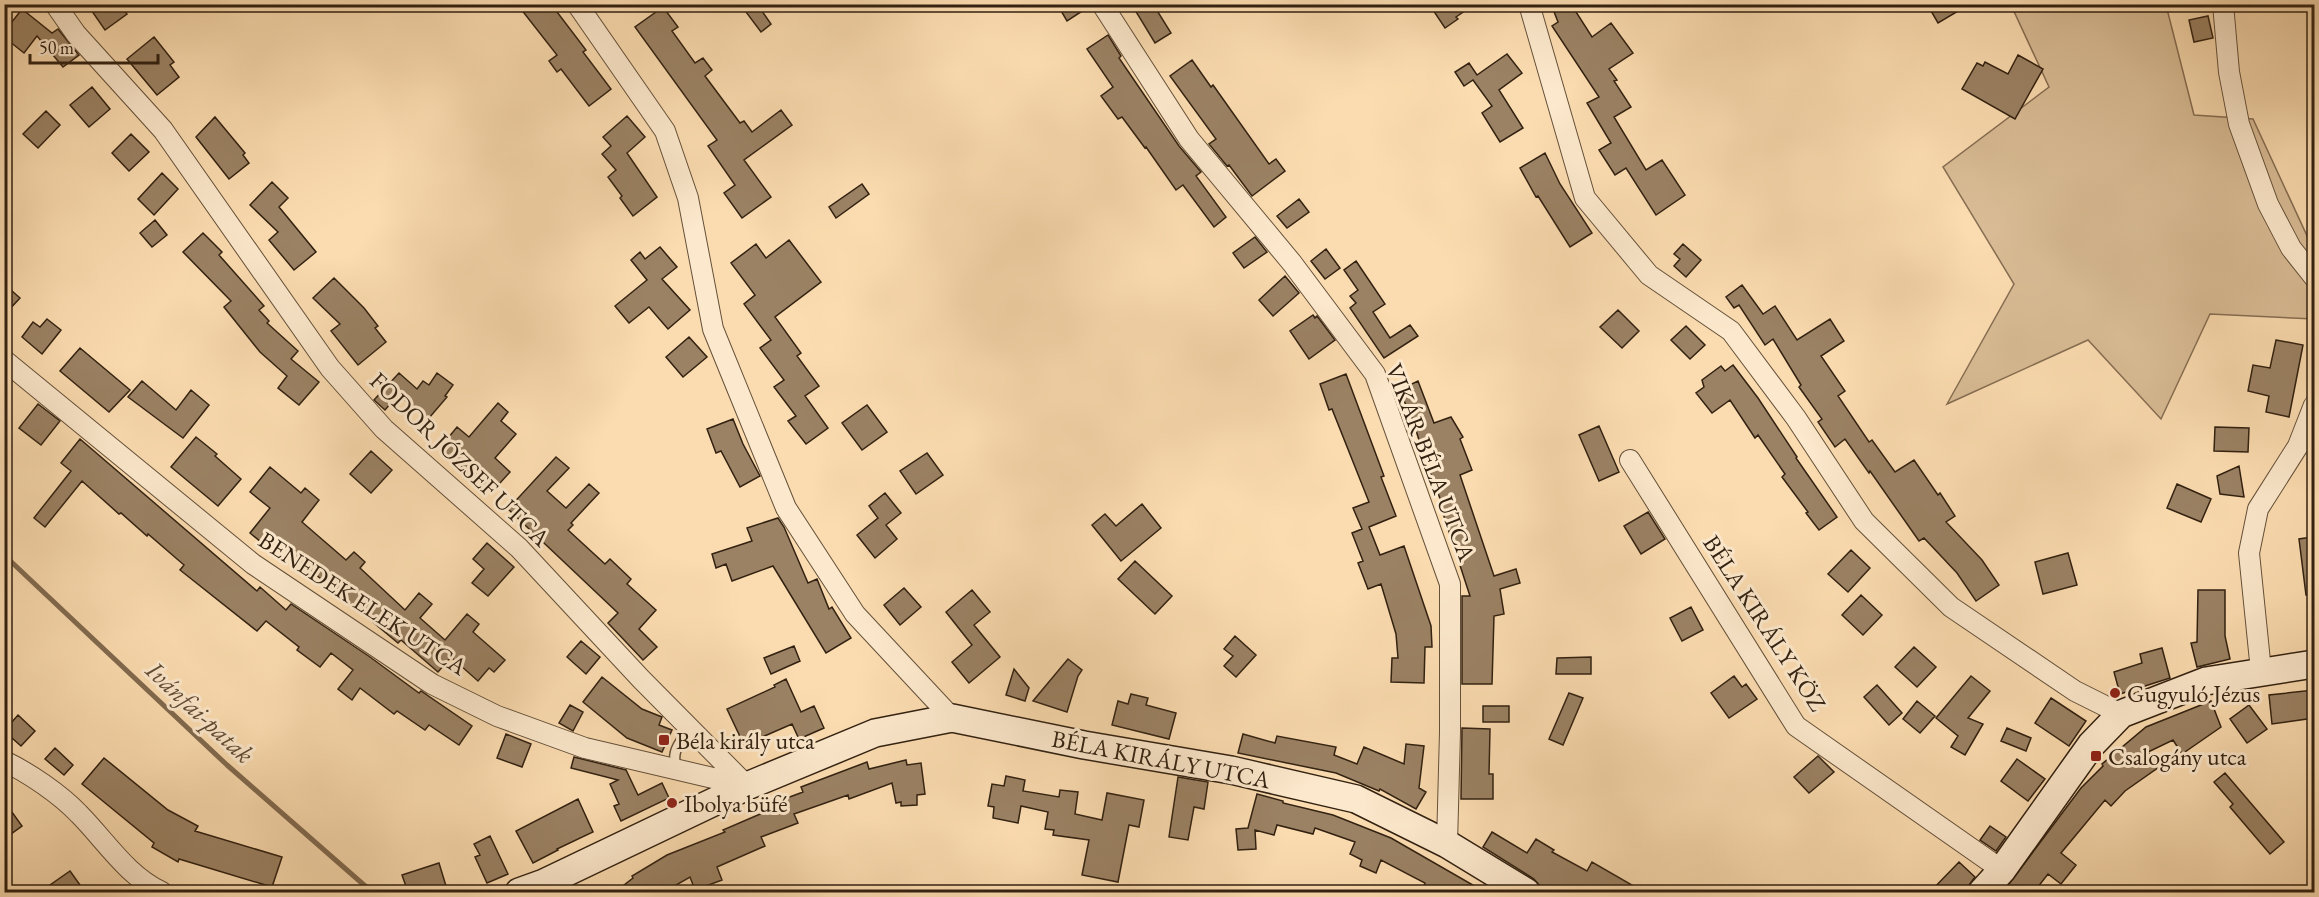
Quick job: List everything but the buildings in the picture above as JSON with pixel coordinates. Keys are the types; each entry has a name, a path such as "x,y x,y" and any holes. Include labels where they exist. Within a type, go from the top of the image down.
{"street":[{"name":"FODOR JÓZSEF UTCA","path":"55,4 76,34 163,130 330,368 384,429 519,548 641,679 747,786"},
{"path":"577,4 665,131 688,198 713,329 786,507 855,614 952,718"},
{"name":"VIKÁR BÉLA UTCA","path":"1102,4 1189,139 1293,263 1375,374 1450,584 1447,844"},
{"path":"1529,4 1586,198 1649,275 1731,331 1797,418 1864,521 1951,607 2075,691 2121,714"},
{"path":"2223,4 2229,72 2239,124 2268,204 2291,248 2314,277"},
{"name":"BENEDEK ELEK UTCA","path":"4,360 253,564 432,684 497,716 585,748 747,786"},
{"path":"2261,671 2249,553 2258,509 2298,446 2314,405"},
{"name":"BÉLA KIRÁLY KÖZ","path":"1630,460 1796,726 2002,870"},
{"path":"1982,892 2002,870 2091,745 2121,714 2206,681 2314,664"},
{"name":"BÉLA KIRÁLY UTCA","path":"519,892 544,883 747,786 874,733 952,718 1084,745 1231,770 1356,799 1447,844 1526,892"},
{"path":"4,761 23,770 78,812 128,867 162,892"}],"lane":[{"path":"676,770 673,757 676,748 683,738 698,736"}],"shaded area":[{"path":"2011,5 2166,5 2194,115 2253,119 2314,251 2314,319 2210,314 2161,419 2088,340 1947,404 2014,284 1943,167 2049,87"}],"waterway":[{"name":"Ivánfai-patak","path":"4,555 227,765 372,892"}],"place":[{"name":"Gugyuló Jézus","path":"2115,693"},
{"name":"Béla király utca","path":"664,740"},
{"name":"Csalogány utca","path":"2096,756"},
{"name":"Ibolya büfé","path":"672,803"}]}
